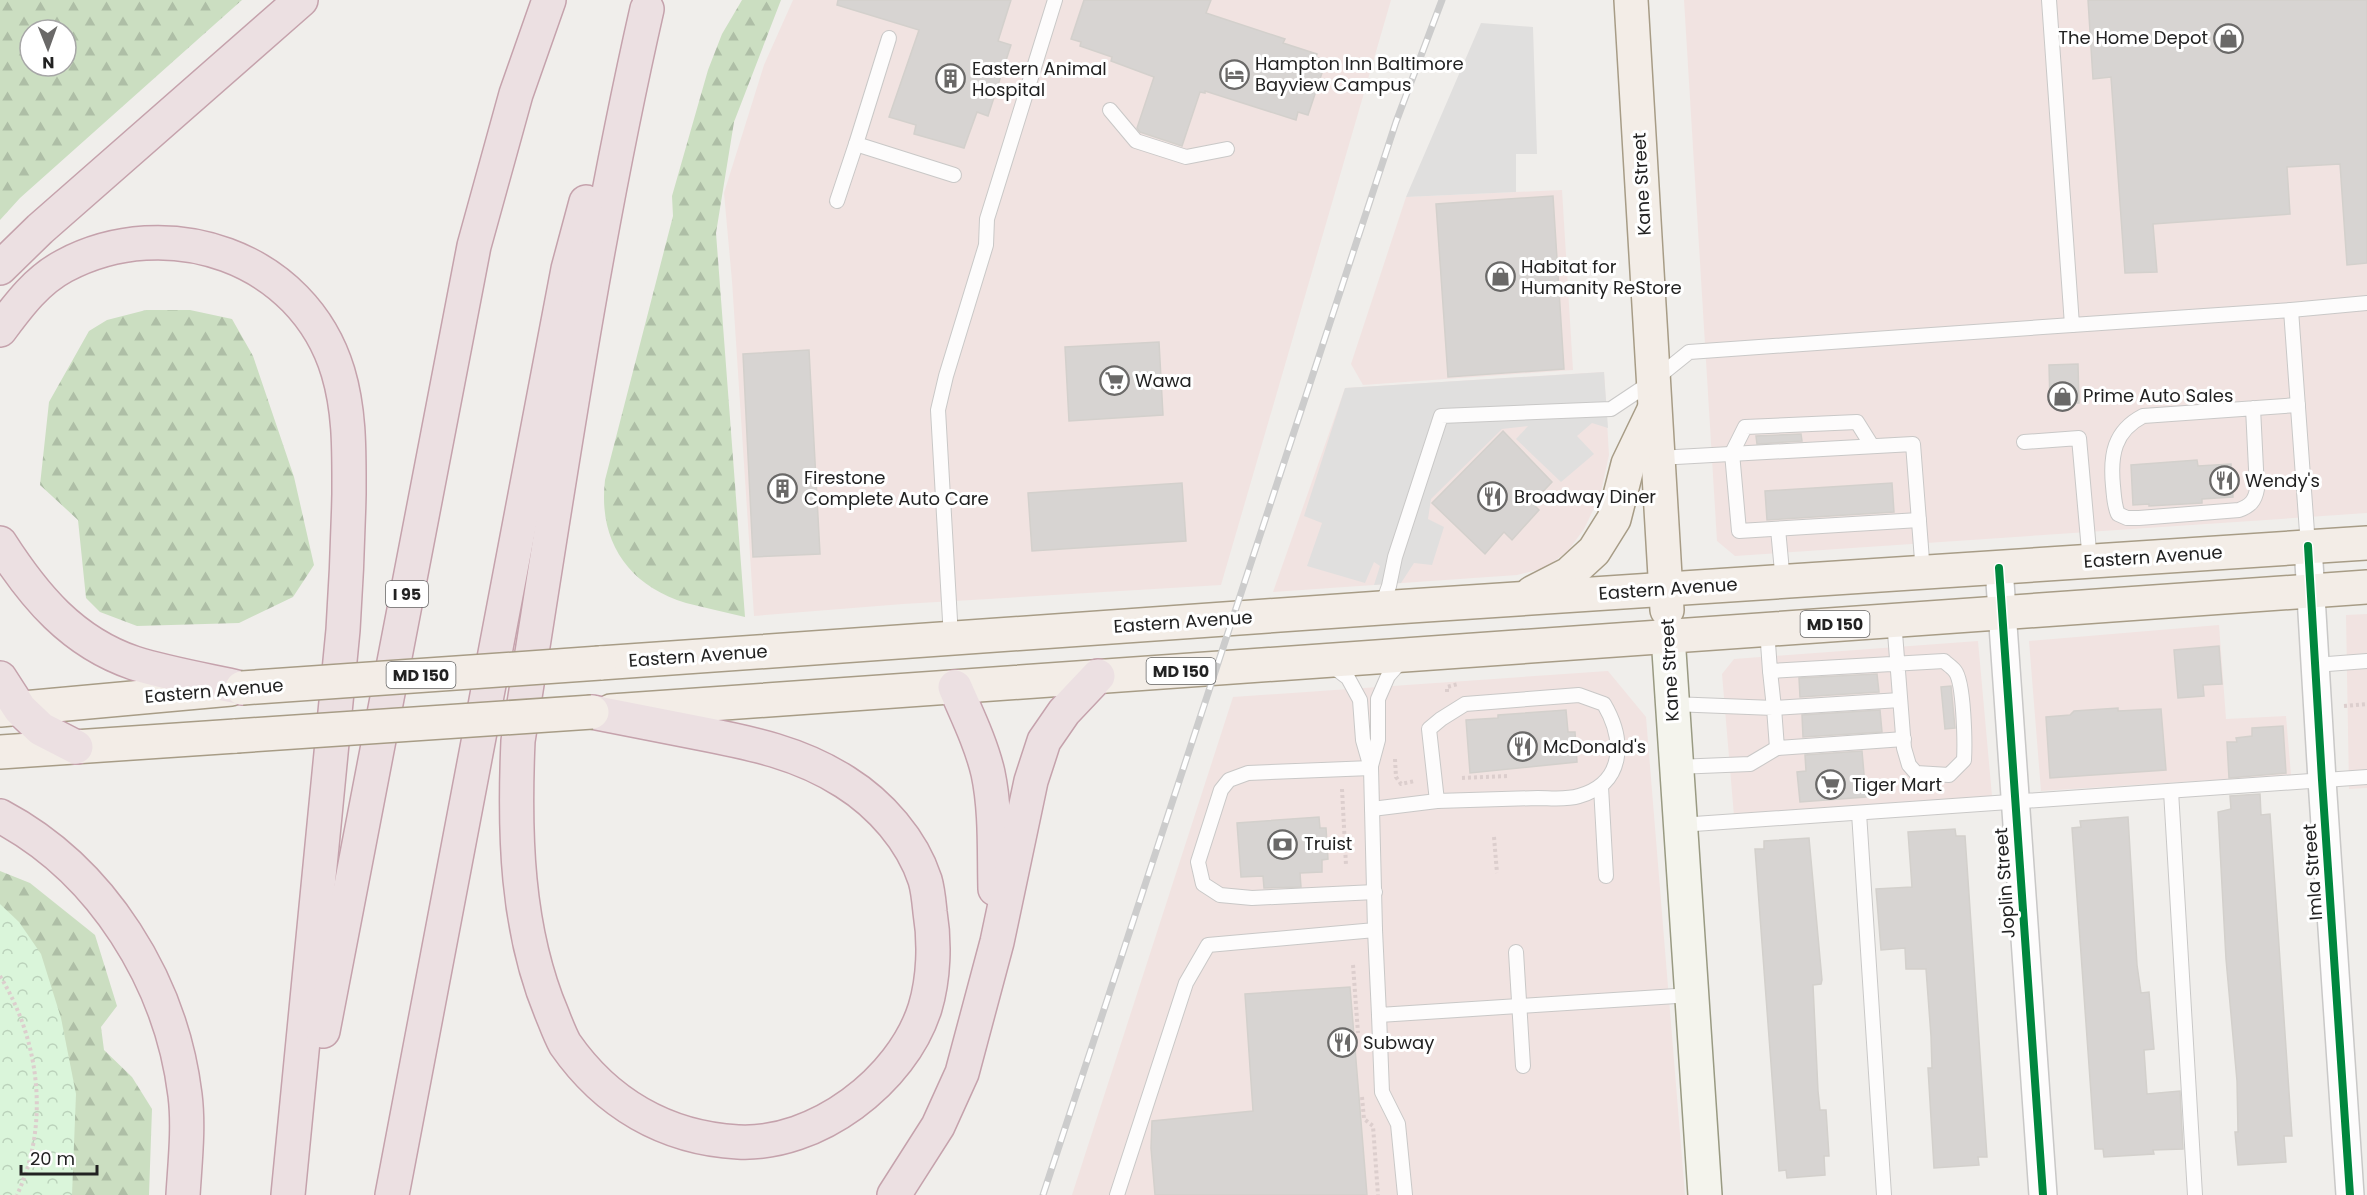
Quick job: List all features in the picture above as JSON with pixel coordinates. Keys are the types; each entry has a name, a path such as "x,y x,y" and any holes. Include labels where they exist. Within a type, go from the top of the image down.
{"highway":[{"path":"0,268 40,229 301,0"},
{"name":"I 95","path":"290,1195 474,246 516,94 549,0"},
{"path":"592,712 758,744 808,761 846,783 879,809 905,839 925,880 933,926 932,968 925,1008 904,1052 870,1090 831,1118 787,1136 741,1142 700,1137 647,1119 600,1087 564,1041 544,996 528,940 519,869 515,801 518,741 592,274 620,129 649,5"},
{"path":"392,1195 568,268 607,124 649,5"},
{"path":"0,330 25,296 63,267 102,251 147,243 195,245 236,257 268,274 300,303 321,334 337,370 347,407 349,451 348,556 344,630 290,1195"},
{"path":"0,543 22,578 55,616 96,646 134,663 242,688"},
{"path":"894,1195 938,1126 962,1073 997,942 1030,781 1044,741 1064,712 1098,676"},
{"path":"0,678 10,709 75,747"},
{"path":"955,687 977,738 988,773 992,807 997,942"},
{"path":"0,816 24,829 67,863 106,904 143,963 161,1001 176,1046 185,1096 186,1148 183,1195"}],"main road":[{"name":"Kane Street","path":"1631,0 1672,704 1704,1195"},
{"path":"1521,599 1569,574 1594,551 1614,519 1628,464 1654,395"},
{"name":"Eastern Avenue","path":"10,709 242,688 951,638 2367,543"},
{"name":"MD 150","path":"0,752 2367,587"},
{"path":"951,638 955,687"}],"street":[{"name":"Imla Street","path":"2308,546 2350,1195"},
{"name":"Joplin Street","path":"1999,568 2043,1195"},
{"path":"2362,1195 2367,1195"}],"lane":[{"path":"951,638 938,410 946,375 986,245 987,219 1055,0"},
{"path":"2049,0 2072,326"},
{"path":"837,201 889,38"},
{"path":"1110,110 1137,141 1186,157 1227,148"},
{"path":"856,144 954,175"},
{"path":"1381,608 1389,586 1395,557 1441,416 1611,409 1654,395 1689,352 2367,303"},
{"path":"2291,310 2308,546"},
{"path":"2253,408 2257,489 2256,497 2250,506 2239,510 2139,518 2127,518 2118,514 2115,508 2111,471 2112,453 2118,435 2132,422 2143,416 2253,408 2298,405"},
{"path":"1872,446 1857,422 1745,428 1732,453 1739,531 1919,520"},
{"path":"2024,442 2079,438 2090,562"},
{"path":"1658,458 1913,444 1923,573"},
{"path":"1778,529 1783,582"},
{"path":"1770,671 1897,663 1944,661 1956,671 1960,685 1965,740 1964,760 1949,775 1916,773 1909,765 1904,743 1900,700 1897,663 1894,620"},
{"path":"1767,629 1777,748"},
{"path":"1371,768 1378,740 1378,699 1388,676 1407,655"},
{"path":"1325,660 1348,678 1360,700 1363,740 1371,768 1382,1092 1398,1124 1406,1195"},
{"path":"2315,665 2367,661"},
{"path":"1372,809 1437,801 1577,797 1601,787 1613,770 1619,750 1614,721 1604,704 1579,695 1465,704 1429,729 1437,801"},
{"path":"1672,704 1774,708 1900,700"},
{"path":"1676,767 1750,764 1777,748 1904,743"},
{"path":"1371,768 1248,773 1229,780 1221,790 1198,862 1203,884 1220,895 1252,898 1375,892"},
{"path":"1680,825 2367,777"},
{"path":"1601,787 1606,876"},
{"path":"2171,791 2195,1195"},
{"path":"1859,813 1884,1195"},
{"path":"1117,1195 1186,983 1208,945 1375,930"},
{"path":"1516,952 1523,1066"},
{"path":"1379,1015 1692,994"}],"path":[{"path":"2344,706 2367,704"},
{"path":"1458,779 1509,776"},
{"path":"1342,788 1346,865"},
{"path":"1494,837 1497,873"},
{"path":"0,976 13,998 30,1045 38,1099 33,1147 17,1195"}],"shaded area":[{"path":"793,0 1391,0 1221,585 903,604 754,616 724,193 764,65"},
{"path":"1684,0 2367,0 2367,513 1735,556 1717,541"},
{"path":"1481,23 1533,27 1537,154 1516,154 1516,192 1406,197"},
{"path":"1562,190 1573,370 1363,385 1351,364 1406,197"},
{"path":"1604,372 1609,455 1600,496 1584,529 1568,551 1545,568 1517,575 1273,592 1345,388"},
{"path":"1604,372 1608,428 1592,423 1577,436 1594,454 1561,482 1516,439 1528,426 1502,429 1431,499 1428,519 1444,527 1432,565 1414,563 1401,583 1374,585 1380,566 1374,562 1365,583 1307,566 1322,523 1304,516 1345,388"},
{"path":"2367,614 2367,788 2349,789 2346,615"},
{"path":"2219,625 2226,719 2286,716 2291,775 2041,791 2029,641"},
{"path":"1978,641 1992,796 1734,816 1722,674 1734,659"},
{"path":"1608,671 1646,717 1685,1195 1072,1195 1233,697"}],"green space":[{"path":"0,0 242,0 20,198 0,220"},
{"path":"742,0 781,0 734,122 716,233 745,617 686,603 647,585 621,557 612,541 606,522 604,502 605,480 673,216 672,196 708,70 722,34"},
{"path":"146,310 190,310 232,319 253,356 294,477 314,565 293,597 239,623 137,626 100,612 86,598 78,520 40,485 49,402 89,331 107,320"},
{"path":"0,871 30,883 95,935 117,1006 101,1027 104,1050 132,1077 152,1109 149,1195 29,1195 0,956"},
{"path":"0,904 19,922 41,954 61,1018 76,1094 72,1195 0,1195"}],"building":[{"name":"Eastern Animal Hospital","path":"838,0 1011,0 998,41 1011,45 988,116 977,112 964,148 914,134 916,125 889,117 919,30 837,5"},
{"name":"Hampton Inn Baltimore Bayview Campus","path":"1084,0 1211,0 1206,13 1285,39 1283,43 1317,54 1316,57 1326,61 1308,115 1298,112 1296,120 1205,91 1205,93 1200,92 1182,146 1140,132 1137,128 1154,77 1111,61 1112,57 1080,46 1081,42 1071,39"},
{"path":"2088,0 2367,0 2367,263 2347,265 2340,164 2287,167 2290,214 2153,224 2157,272 2125,273 2111,77 2093,79"},
{"name":"Habitat for Humanity ReStore","path":"1553,196 1564,369 1448,377 1436,204"},
{"name":"Wawa","path":"1159,342 1163,415 1069,421 1065,347"},
{"name":"Firestone Complete Auto Care","path":"809,350 820,554 753,557 743,354"},
{"path":"2078,364 2079,403 2050,404 2049,365"},
{"path":"1503,431 1552,482 1532,503 1539,510 1512,540 1504,532 1485,554 1432,503"},
{"path":"1801,434 1802,441 1757,444 1756,436"},
{"path":"2197,460 2198,466 2231,464 2233,497 2202,499 2202,503 2133,505 2131,465"},
{"path":"1182,483 1186,541 1032,551 1028,493"},
{"path":"1892,483 1894,512 1767,520 1765,491"},
{"path":"2219,646 2222,684 2203,685 2204,696 2178,698 2174,650"},
{"path":"1877,674 1879,692 1800,697 1799,678"},
{"path":"1951,686 1955,728 1945,729 1941,687"},
{"path":"2118,708 2118,711 2161,709 2166,770 2050,778 2046,717 2070,715 2074,711"},
{"name":"McDonald's","path":"1566,710 1568,732 1575,732 1577,762 1470,773 1466,720"},
{"path":"1880,710 1882,732 1803,737 1802,715"},
{"path":"2283,726 2286,773 2229,778 2227,742 2237,742 2236,738 2252,736 2252,728"},
{"name":"Tiger Mart","path":"1862,751 1866,797 1800,802 1797,772 1806,771 1805,755"},
{"path":"2260,794 2261,815 2270,814 2292,1136 2284,1136 2286,1162 2238,1165 2235,1132 2238,1132 2237,1081 2226,959 2218,812 2231,809 2230,796"},
{"name":"Truist","path":"1319,817 1320,828 1326,828 1328,859 1322,860 1322,872 1300,873 1301,887 1264,888 1263,876 1241,877 1237,823"},
{"path":"2128,817 2137,965 2141,993 2149,992 2154,1049 2144,1050 2147,1094 2180,1091 2183,1149 2153,1150 2154,1154 2104,1157 2103,1149 2095,1149 2072,828 2081,827 2080,821"},
{"path":"1955,829 1956,836 1965,836 1987,1157 1978,1157 1979,1165 1934,1168 1928,1068 1932,1068 1931,1036 1926,969 1906,969 1905,948 1881,950 1876,889 1912,887 1908,832"},
{"path":"1809,838 1822,980 1821,984 1813,985 1818,1091 1820,1110 1826,1110 1829,1156 1824,1156 1825,1175 1787,1178 1786,1170 1779,1171 1755,849 1764,849 1764,841"},
{"path":"1350,987 1367,1195 1155,1195 1151,1148 1152,1121 1253,1111 1245,994"}],"railway":[{"path":"1043,1195 1396,122 1442,0"}],"cycle path":[{"path":"2308,546 2350,1195"},
{"path":"1999,568 2043,1195"}],"place":[{"name":"The Home Depot","path":"2229,38"},
{"name":"Hampton Inn Baltimore Bayview Campus","path":"1234,74"},
{"name":"Eastern Animal Hospital","path":"951,79"},
{"name":"Habitat for Humanity ReStore","path":"1500,277"},
{"name":"Wawa","path":"1114,381"},
{"name":"Prime Auto Sales","path":"2062,396"},
{"name":"Wendy's","path":"2224,481"},
{"name":"Firestone Complete Auto Care","path":"783,488"},
{"name":"Broadway Diner","path":"1493,497"},
{"name":"McDonald's","path":"1522,747"},
{"name":"Tiger Mart","path":"1831,785"},
{"name":"Truist","path":"1283,844"},
{"name":"Subway","path":"1342,1043"}]}
